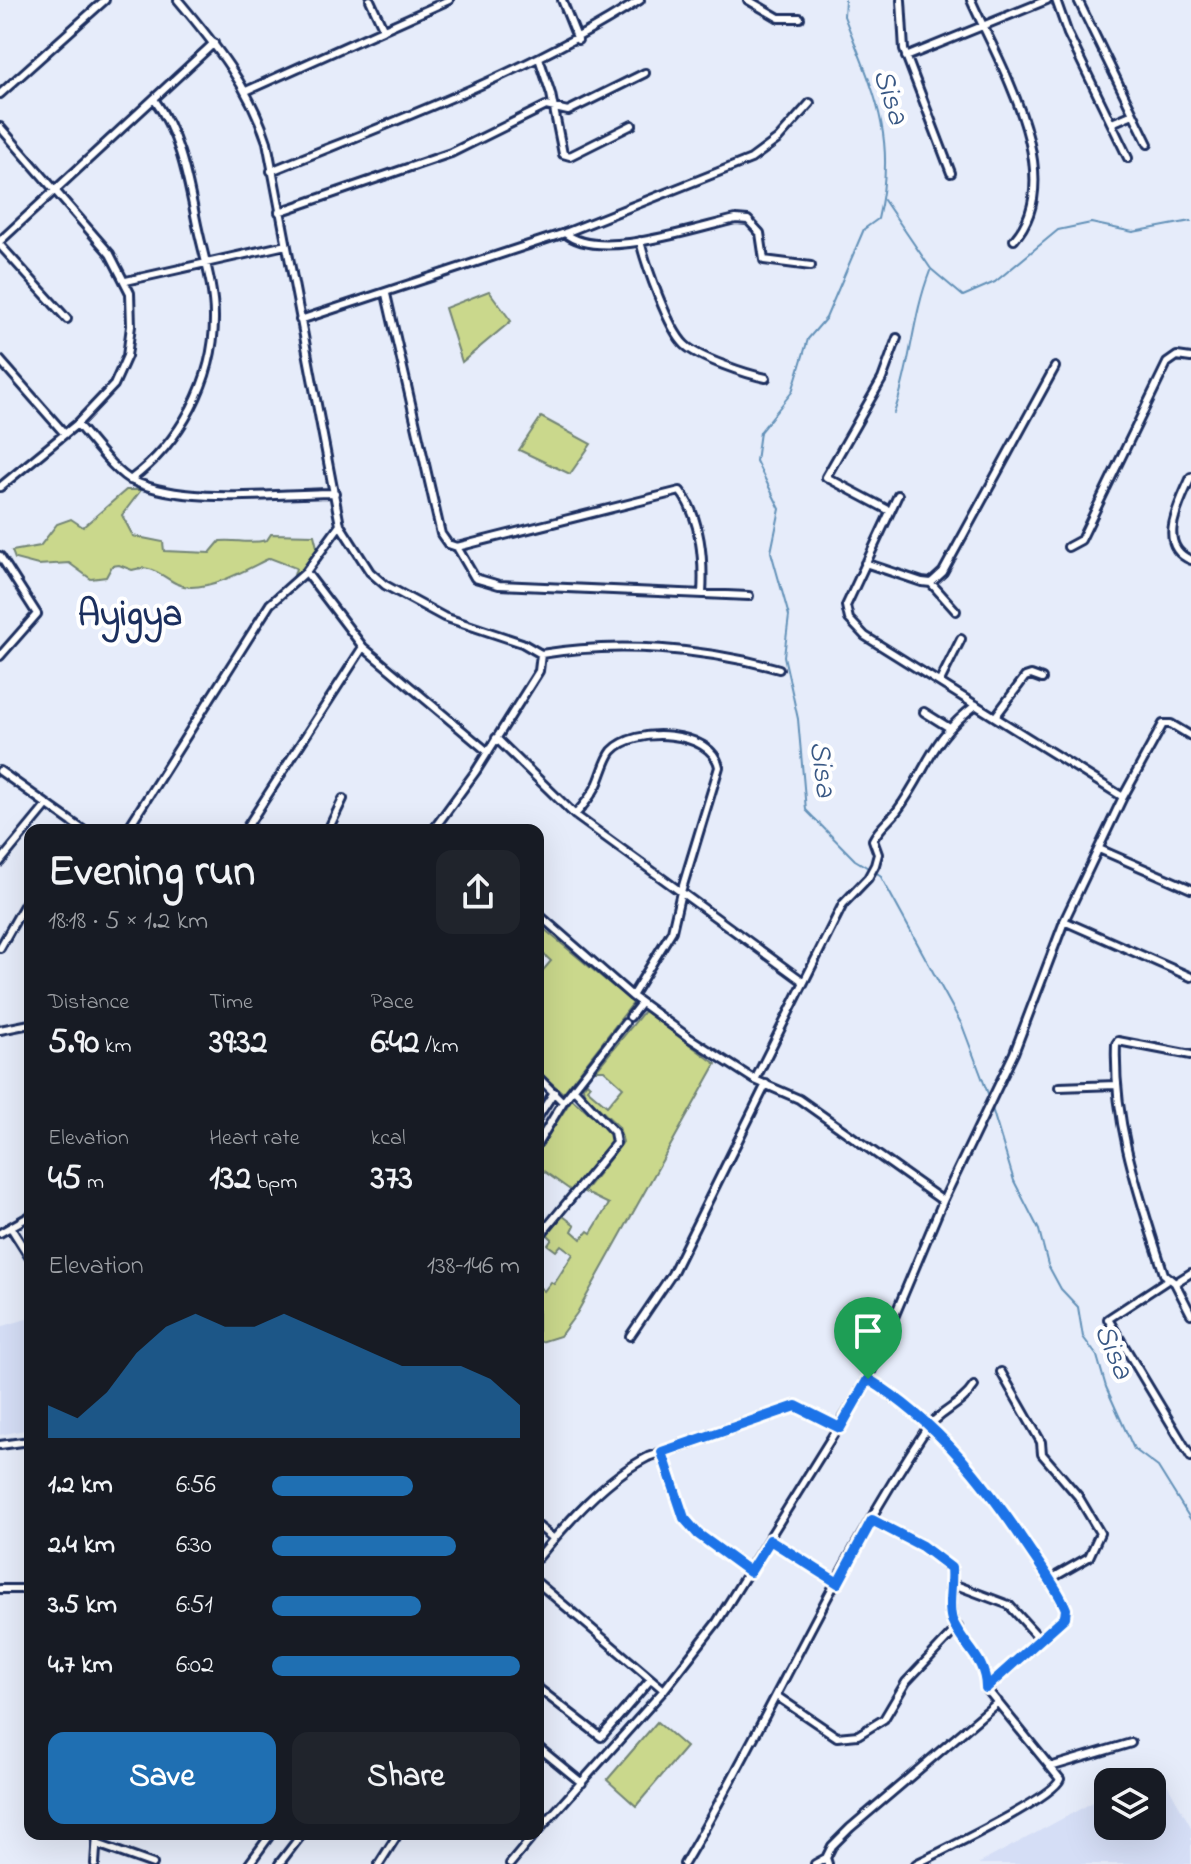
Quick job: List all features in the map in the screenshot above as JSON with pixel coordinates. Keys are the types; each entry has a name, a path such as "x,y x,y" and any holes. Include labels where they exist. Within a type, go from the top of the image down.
{"street":[{"path":"0,94 105,0"},
{"path":"178,0 214,43 246,91 267,142 340,525 370,572 385,585 444,617 522,643 541,654 583,647 698,652 779,669"},
{"path":"370,0 383,28"},
{"path":"246,91 449,0"},
{"path":"562,0 578,40"},
{"path":"271,171 578,40 640,0"},
{"path":"748,0 779,18 800,18"},
{"path":"901,0 901,33 906,57 951,173"},
{"path":"971,0 1030,140 1034,206 1026,226 1014,240"},
{"path":"906,57 1047,0"},
{"path":"1056,0 1068,34 1128,158"},
{"path":"1078,0 1148,144"},
{"path":"67,319 0,243 55,188 214,43"},
{"path":"539,58 554,107 561,151 566,156 632,125"},
{"path":"279,212 451,153 524,116 554,107 568,111 645,73"},
{"path":"130,480 163,450 186,417 204,382 214,316 176,134 154,99"},
{"path":"300,320 565,233 751,159 778,139 810,103"},
{"path":"1112,123 1133,114"},
{"path":"0,127 110,254 126,281 131,326 122,373 77,424 0,487"},
{"path":"565,233 587,245 640,241 736,219 748,220 760,233 764,260 811,266"},
{"path":"640,241 649,273 682,343 730,369 766,378"},
{"path":"126,281 286,245"},
{"path":"386,294 441,534 448,544 457,547 680,491 698,536 704,565 702,594"},
{"path":"890,511 826,477 882,379 897,338"},
{"path":"1068,547 1081,540 1167,363 1177,356 1191,358"},
{"path":"0,360 65,434"},
{"path":"931,583 943,572 1055,367"},
{"path":"77,424 130,480 198,495 335,493"},
{"path":"1191,477 1176,512 1171,544 1175,551 1191,560"},
{"path":"898,495 846,606 849,619 865,636 1123,797"},
{"path":"131,824 270,604 306,572 340,525"},
{"path":"457,547 469,570 485,582 749,596"},
{"path":"0,556 37,614 0,656"},
{"path":"865,563 909,580 931,583 956,611"},
{"path":"306,572 363,647 488,752"},
{"path":"940,681 961,639"},
{"path":"249,824 363,647"},
{"path":"439,824 539,671 541,654"},
{"path":"995,717 1025,677 1031,675 1042,679"},
{"path":"755,1080 843,904 868,878 875,865 878,854 873,840 879,829 897,812 948,727 976,705"},
{"path":"924,712 948,727"},
{"path":"544,1824 664,1690 717,1622 840,1428 868,1379 943,1201 996,1095 1064,921 1123,797 1163,724 1171,724 1191,736"},
{"path":"575,815 596,787 613,751 631,739 665,735 689,739 709,747 719,767 672,931 632,996"},
{"path":"496,738 575,815 804,982"},
{"path":"0,772 74,824"},
{"path":"331,824 343,799"},
{"path":"31,824 47,805"},
{"path":"0,862 24,833"},
{"path":"1099,849 1191,889"},
{"path":"0,948 24,905"},
{"path":"544,919 641,1003 755,1080 822,1114 880,1159 943,1201"},
{"path":"1064,921 1191,977"},
{"path":"0,927 8,933"},
{"path":"544,1128 641,1003"},
{"path":"0,1030 24,1025"},
{"path":"1191,1055 1118,1041 1116,1085 1123,1140 1164,1274 1172,1281 1191,1314"},
{"path":"544,1083 563,1102"},
{"path":"630,1336 672,1274 766,1084"},
{"path":"1059,1087 1116,1085"},
{"path":"544,1231 616,1143 614,1132 574,1089"},
{"path":"544,1108 554,1092"},
{"path":"0,1233 24,1220"},
{"path":"11,1228 24,1249"},
{"path":"1191,1273 1108,1319 1191,1457"},
{"path":"1001,1372 1041,1442 1042,1454 1078,1496 1100,1533 1089,1557 1049,1580"},
{"path":"868,1379 905,1402 971,1467 1066,1609 1065,1617 986,1688"},
{"path":"684,1864 872,1520 928,1427 943,1413 964,1401 974,1386"},
{"path":"544,1551 632,1465 662,1452 796,1406 840,1428"},
{"path":"0,1445 24,1442"},
{"path":"662,1452 684,1518 698,1534 750,1572"},
{"path":"872,1520 944,1560 951,1568 952,1620 979,1659 986,1674 986,1688 1060,1779 1055,1789 916,1864"},
{"path":"544,1531 554,1539"},
{"path":"770,1540 838,1583"},
{"path":"953,1584 1009,1605 1040,1639"},
{"path":"544,1588 664,1690"},
{"path":"0,1589 24,1589"},
{"path":"778,1697 837,1737 858,1735 884,1719 906,1682 958,1627"},
{"path":"601,1737 651,1679"},
{"path":"544,1693 614,1747"},
{"path":"815,1864 827,1861 832,1846 850,1828 998,1702"},
{"path":"1050,1767 1131,1743"},
{"path":"544,1752 582,1783"},
{"path":"95,1864 97,1840"},
{"path":"249,1864 267,1840"},
{"path":"279,1864 297,1840"},
{"path":"379,1864 394,1840"},
{"path":"510,1864 530,1840"},
{"path":"97,1844 153,1864"}],"shaded area":[{"path":"24,1320 24,1430 0,1435 0,1327"},
{"path":"1166,1782 1191,1827 1191,1864 978,1864 1094,1802 1094,1840 1166,1840"}],"green space":[{"path":"489,291 511,321 462,362 445,308"},
{"path":"541,417 591,444 570,474 519,450"},
{"path":"126,490 141,490 122,515 133,536 163,542 164,551 210,553 220,541 260,541 267,540 271,534 314,535 318,551 309,566 293,579 296,568 270,558 221,581 191,587 175,583 149,569 112,566 106,577 91,579 69,563 38,565 15,559 12,551 40,546 57,524 71,519 83,527"},
{"path":"544,929 633,1003 563,1093 544,1076 544,969 551,961 544,955"},
{"path":"644,1011 716,1064 577,1313 560,1336 544,1341 544,1291 551,1282 554,1284 573,1254 561,1245 556,1251 548,1245 552,1239 547,1234 563,1216 575,1225 572,1231 581,1239 588,1231 591,1233 609,1204 584,1192 623,1142 619,1127 584,1094 583,1087 587,1082 590,1085 587,1089 607,1106 623,1087 604,1070 596,1070"},
{"path":"572,1099 610,1132 614,1142 573,1192 544,1171 544,1142"},
{"path":"657,1722 686,1747 636,1806 607,1780"}],"waterway":[{"name":"Sisa","path":"845,0 844,16 873,91 884,138 885,163 878,219 864,229 826,318 808,339 792,392 760,432 756,461 780,509 771,552 789,616 784,656 798,719 806,810 855,860 880,875 962,1025 990,1099"},
{"path":"884,200 931,269 963,296 995,282 1058,230 1091,223 1133,232 1191,221"},
{"path":"894,413 930,271"},
{"name":"Sisa","path":"991,1105 1014,1181 1039,1230 1048,1265 1061,1289 1078,1307 1083,1337 1097,1356 1106,1387 1134,1449 1158,1467 1191,1520"}],"district":[{"name":"Ayigya","path":"130,612"}],"route":[{"path":"868,1379 905,1402 961,1455 999,1503 1066,1609 1065,1617 986,1688 986,1674 979,1659 952,1620 951,1568 922,1546 872,1520 838,1583 770,1540 750,1572 698,1534 684,1518 662,1452 796,1406 840,1428 868,1379"}]}
